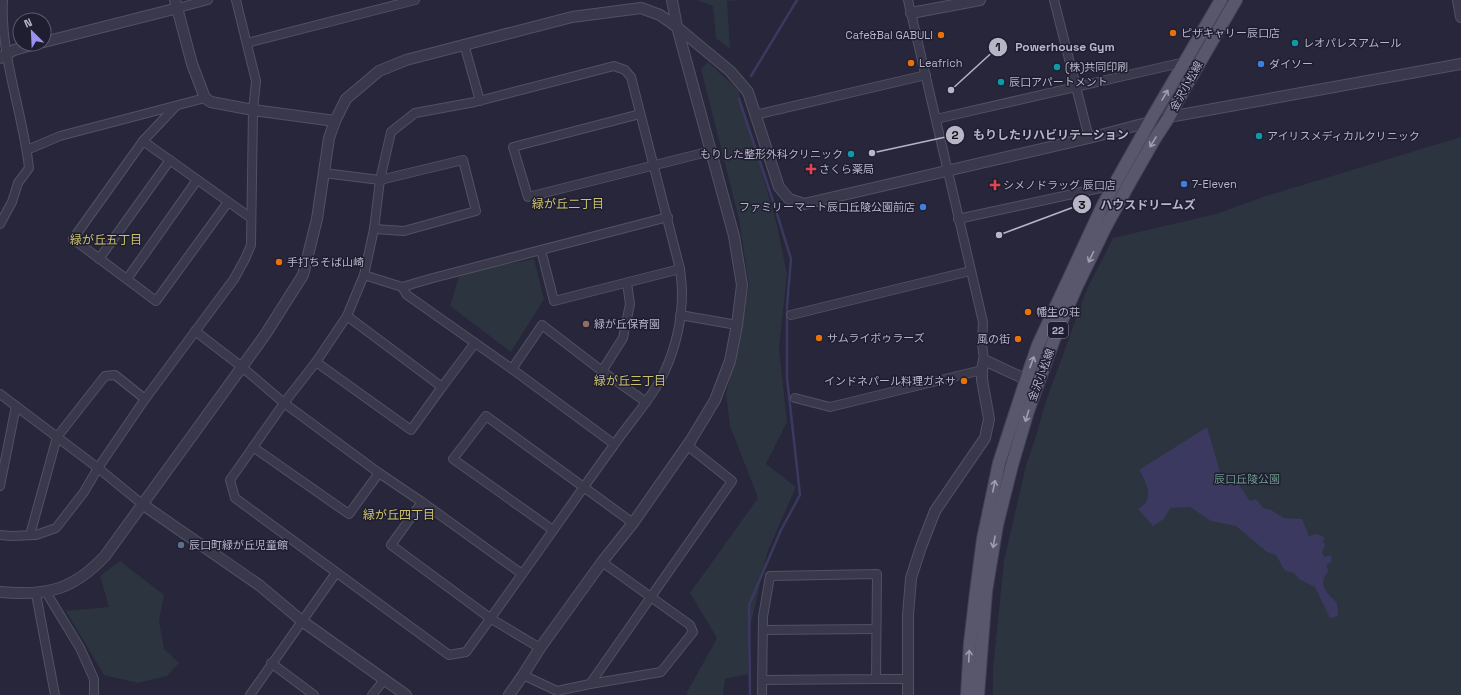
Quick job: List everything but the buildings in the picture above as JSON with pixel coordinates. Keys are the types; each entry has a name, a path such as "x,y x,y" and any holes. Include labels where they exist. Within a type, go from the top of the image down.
{"main road":[{"name":"金沢小松線","path":"967,695 970,643 983,539 999,463 1038,345 1103,205 1221,0"},
{"name":"金沢小松線","path":"978,695 986,591 997,526 1012,465 1028,411 1056,334 1105,228 1154,140 1169,117 1182,91 1236,0"}],"street":[{"path":"0,224 12,202 18,183 29,168 27,150 3,57 3,0"},
{"path":"52,40 176,4 208,0"},
{"path":"0,535 36,535 56,528 80,497 145,399 234,279 245,259 251,245 253,110 256,81 236,0"},
{"path":"247,43 415,0"},
{"path":"509,695 523,676 540,648 602,562 634,523 688,446 715,400 730,361 737,325 742,286 734,236 672,0"},
{"path":"908,0 983,322 982,380 989,419 985,438 935,511 911,578 908,615 908,695"},
{"path":"911,13 980,0"},
{"path":"1054,0 1089,138"},
{"path":"1458,0 1461,17"},
{"path":"176,4 192,64 205,98 211,102 253,110 335,121"},
{"path":"0,592 41,593 55,590 78,580 105,556 265,335 303,274 317,219 329,138 335,121 346,99 379,71 406,60 572,17 642,4 678,27 730,70 748,92 779,187 789,199 804,204 1089,138 1169,117 1461,64"},
{"path":"464,44 480,101"},
{"path":"3,57 12,51"},
{"path":"936,120 1185,62"},
{"path":"614,66 625,70 631,77 640,114 668,217 680,269 682,293 680,315 674,344 664,374 646,402 614,444 466,652 449,655 235,498 230,480 284,403 316,362 347,316 364,275 374,229 380,180 391,132 403,121 415,113 480,101 614,66"},
{"path":"755,115 926,75"},
{"path":"27,150 60,136 205,98"},
{"path":"176,106 143,141 73,239 156,301 228,202"},
{"path":"640,114 514,147 528,198 711,150"},
{"path":"143,141 251,218"},
{"path":"99,258 170,160"},
{"path":"324,173 380,180 463,160 476,211 404,231 374,229"},
{"path":"127,279 197,180"},
{"path":"958,218 1114,185"},
{"path":"364,275 402,287 668,217"},
{"path":"541,250 554,301 680,269"},
{"path":"791,315 970,271"},
{"path":"602,371 623,338 630,304 627,283"},
{"path":"402,287 407,294 512,368 614,444"},
{"path":"680,315 737,325"},
{"path":"347,316 442,387"},
{"path":"512,368 542,325 602,371 646,402"},
{"path":"195,331 242,367 284,403 379,473 522,574"},
{"path":"316,362 412,430 475,343"},
{"path":"795,398 830,407 983,365 1038,385"},
{"path":"30,535 57,437 106,376 114,375 145,399"},
{"path":"0,394 98,468 142,504 260,585 302,621 406,695"},
{"path":"0,486 16,406"},
{"path":"553,530 453,459 486,416 634,523"},
{"path":"590,684 650,596 732,481 688,446"},
{"path":"253,447 349,514 379,473"},
{"path":"422,502 391,545 490,618 540,648"},
{"path":"523,676 557,691 661,672 693,632 690,625 602,562"},
{"path":"250,695 271,663 336,573"},
{"path":"762,695 763,617 770,576 877,574 876,679"},
{"path":"41,593 55,695"},
{"path":"41,593 80,648 94,679 94,695"},
{"path":"763,630 876,629"},
{"path":"271,663 314,695"},
{"path":"762,680 908,679"},
{"path":"372,695 384,680"}],"green space":[{"path":"697,0 744,0 727,1 730,49 716,38 713,6"},
{"path":"708,62 738,90 777,225 787,274 779,349 787,422 766,464 796,487 767,553 750,628 748,674 725,679 723,695 687,695 687,692 717,638 690,593 758,498 730,426 726,395 749,286 739,219 701,69"},
{"name":"辰口丘陵公園","path":"1461,137 1461,695 993,695 993,668 1004,561 1026,465 1046,401 1087,289 1113,238 1216,214 1266,196"},
{"path":"534,259 544,299 511,352 450,306 460,273"},
{"path":"120,561 164,595 159,621 164,649 179,663 167,676 138,683 104,675 66,611 109,607 100,576"}],"shaded area":[{"path":"1207,427 1220,472 1221,483 1239,485 1250,501 1256,499 1263,508 1271,510 1284,518 1302,519 1309,536 1317,534 1325,538 1323,541 1325,546 1322,552 1324,557 1331,555 1332,561 1326,566 1329,571 1323,580 1323,584 1324,588 1337,603 1338,616 1330,618 1315,587 1299,579 1294,573 1285,571 1276,555 1267,552 1236,526 1211,521 1190,507 1170,508 1164,519 1153,526 1138,509 1143,505 1148,496 1145,480 1139,470"}],"waterway":[{"path":"751,76 797,0"},
{"path":"739,99 791,259 787,306 787,378 800,495 781,530 749,605 750,695"}],"place":[{"name":"ピザキャリー辰口店","path":"1173,33"},
{"name":"Cafe&Bal GABULI","path":"941,35"},
{"name":"レオパレスアムール","path":"1295,43"},
{"name":"Leafrich","path":"911,63"},
{"name":"ダイソー","path":"1261,64"},
{"name":"(株)共同印刷","path":"1057,67"},
{"name":"辰口アパートメント","path":"1001,82"},
{"name":"Powerhouse Gym","path":"951,90"},
{"name":"アイリスメディカルクリニック","path":"1259,136"},
{"name":"もりしたリハビリテーション","path":"872,153"},
{"name":"もりした整形外科クリニック","path":"851,154"},
{"name":"さくら薬局","path":"811,169"},
{"name":"7-Eleven","path":"1184,184"},
{"name":"シメノドラッグ 辰口店","path":"995,185"},
{"name":"ファミリーマート辰口丘陵公園前店","path":"923,207"},
{"name":"ハウスドリームズ","path":"999,235"},
{"name":"手打ちそば山崎","path":"279,262"},
{"name":"幡生の荘","path":"1028,312"},
{"name":"緑が丘保育園","path":"586,324"},
{"name":"サムライボゥラーズ","path":"819,338"},
{"name":"風の街","path":"1018,339"},
{"name":"インドネパール料理ガネサ","path":"964,381"},
{"name":"辰口町緑が丘児童館","path":"181,545"}],"district":[{"name":"緑が丘二丁目","path":"568,204"},
{"name":"緑が丘五丁目","path":"106,240"},
{"name":"緑が丘三丁目","path":"630,381"},
{"name":"緑が丘四丁目","path":"399,515"}]}
